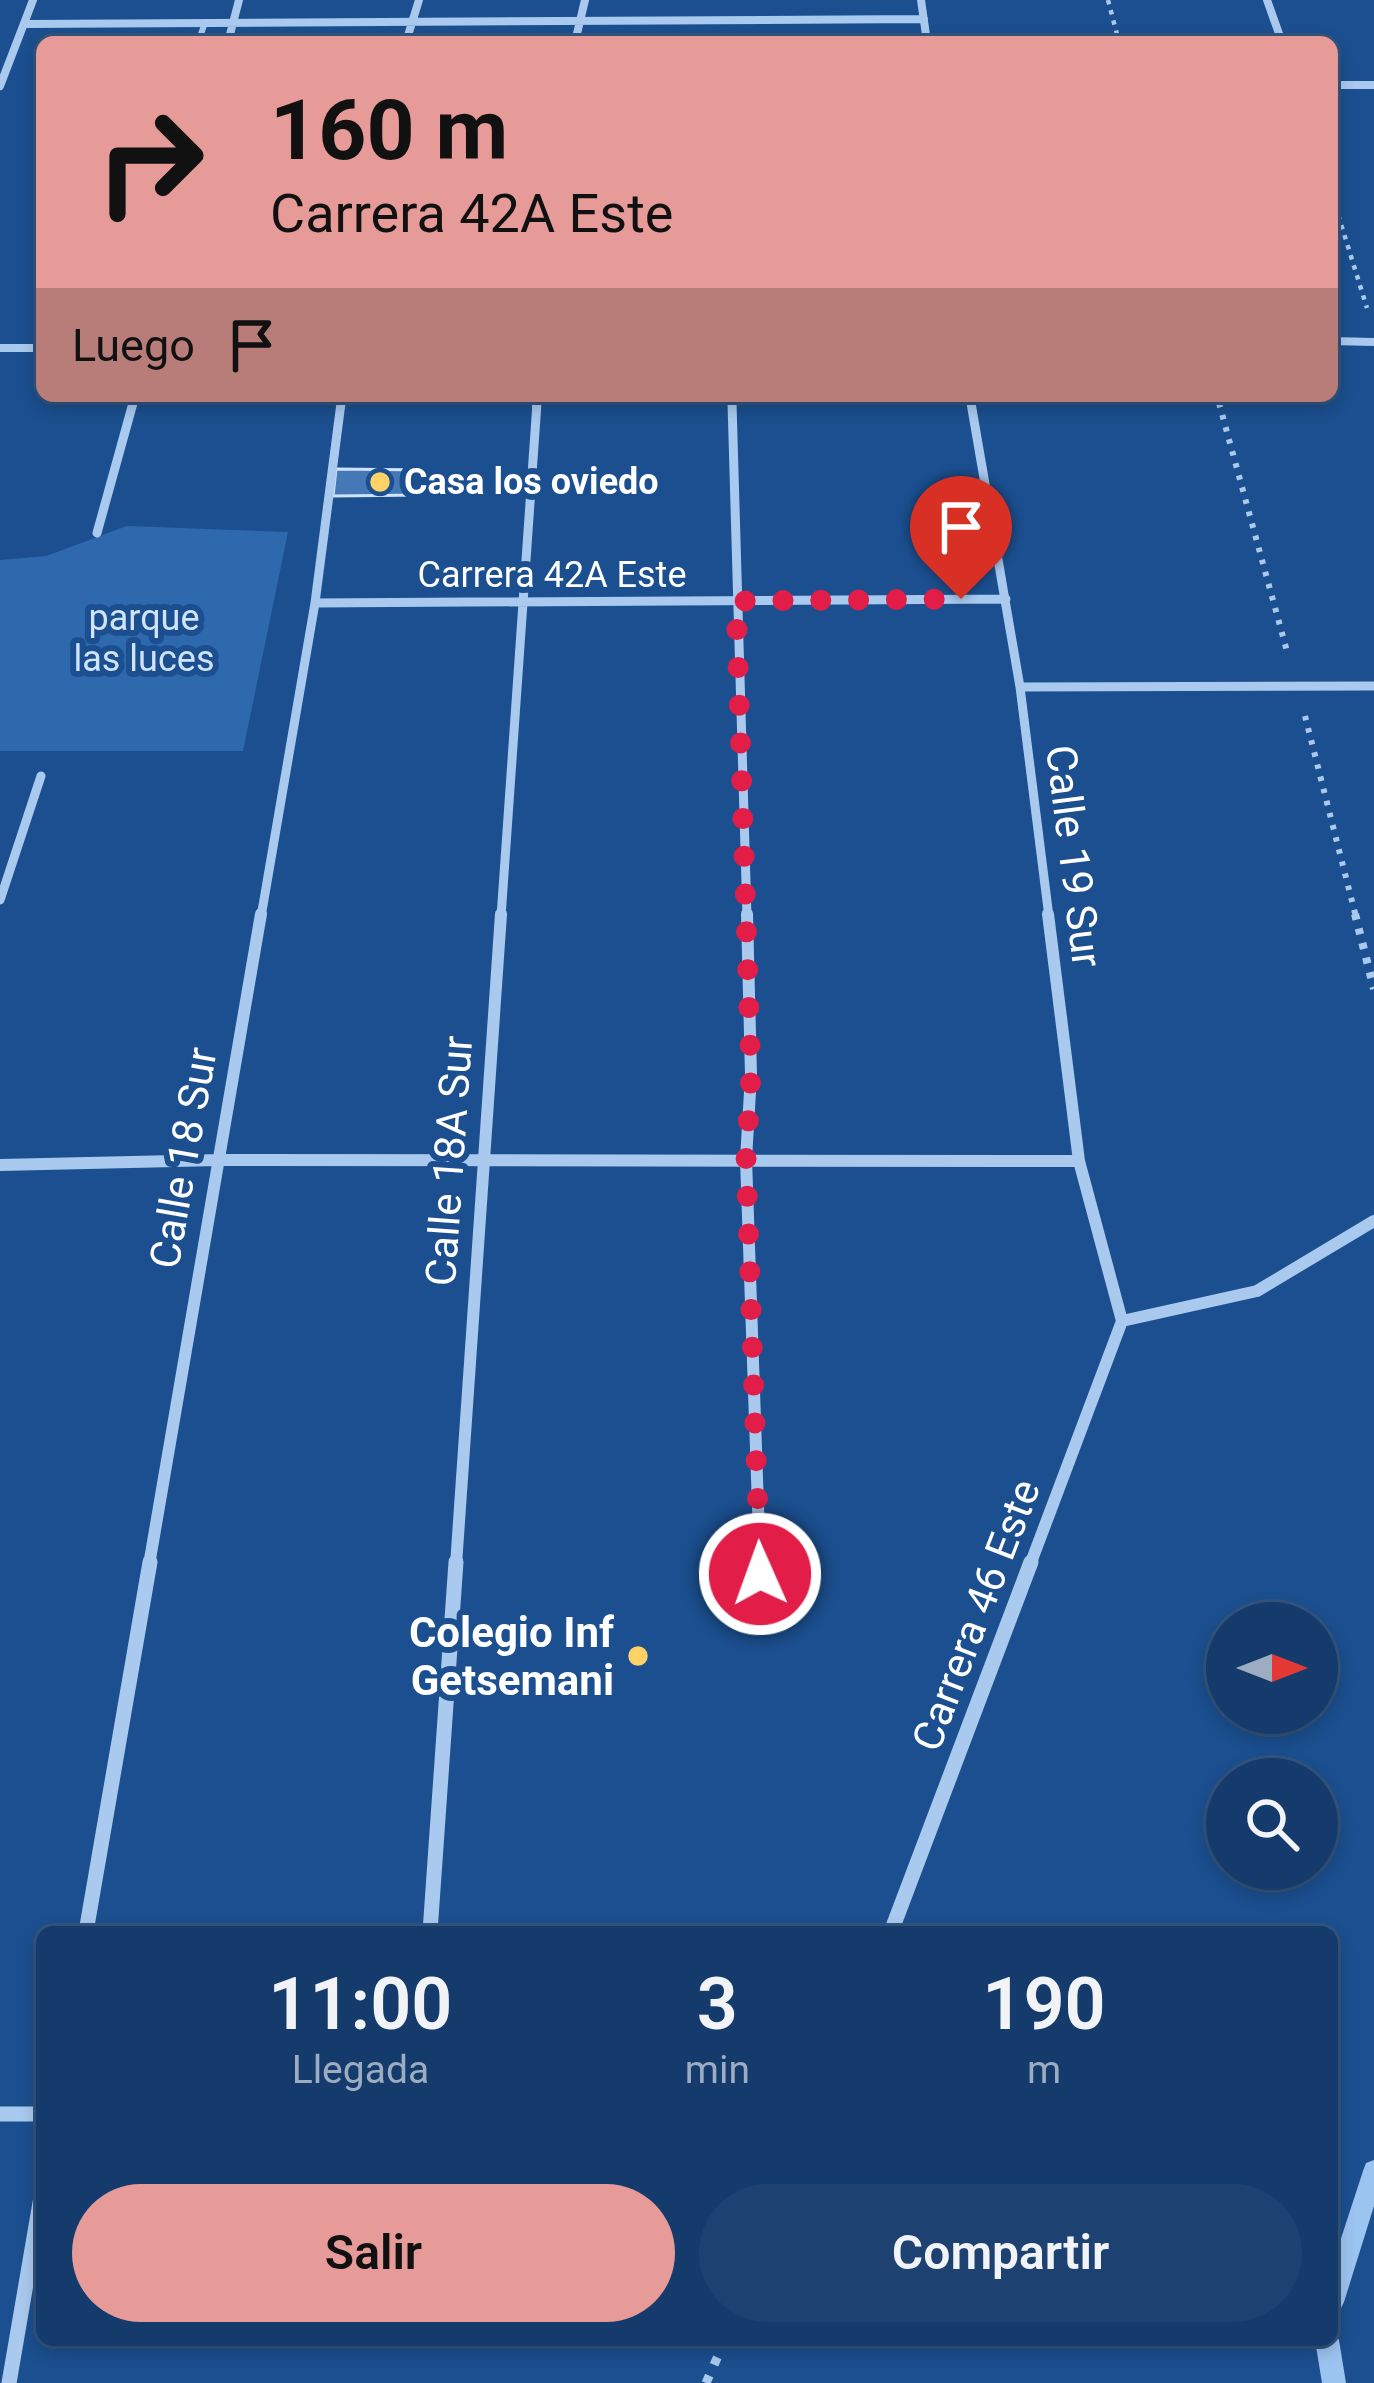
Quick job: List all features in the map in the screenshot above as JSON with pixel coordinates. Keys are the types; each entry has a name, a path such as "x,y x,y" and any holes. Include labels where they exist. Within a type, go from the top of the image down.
{"street":[{"path":"0,86 33,0"},
{"path":"230,36 239,0"},
{"path":"408,36 418,0"},
{"path":"577,36 585,0"},
{"path":"736,0 737,20"},
{"path":"922,0 926,36"},
{"path":"1267,0 1280,36"},
{"path":"26,24 924,19"},
{"path":"1338,85 1374,85"},
{"path":"1338,341 1374,342"},
{"path":"0,348 36,348"},
{"path":"97,533 133,402"},
{"name":"Calle 18 Sur","path":"87,1926 315,603 341,402"},
{"name":"Calle 18A Sur","path":"430,1926 537,402"},
{"path":"732,402 751,1075 746,1160 760,1574"},
{"name":"Calle 19 Sur","path":"971,402 1020,688 1079,1161 1122,1321"},
{"name":"Carrera 42A Este","path":"315,603 1006,599"},
{"path":"1020,688 1374,686"},
{"path":"0,900 40,776"},
{"path":"0,1165 219,1160 1079,1161"},
{"path":"1122,1321 1257,1291 1374,1221"},
{"name":"Carrera 46 Este","path":"893,1926 1122,1321"},
{"path":"0,2114 36,2114"},
{"path":"9,2383 36,2226"}],"lane":[{"path":"200,36 205,23"}],"path":[{"path":"1108,0 1118,36"},
{"path":"1338,214 1367,308"},
{"path":"706,2383 722,2346"}],"green space":[{"name":"parque las luces","path":"127,526 288,532 243,751 0,751 0,560 46,556"}],"building":[{"name":"Casa los oviedo","path":"336,469 427,470 424,495 333,496"}],"waterway":[{"path":"1338,2283 1374,2171"},
{"path":"1328,2346 1334,2383"}],"place":[{"name":"Casa los oviedo","path":"380,482"},
{"name":"Colegio Inf Getsemani","path":"638,1656"}],"route":[{"path":"760,1574 746,1160 751,1075 736,601 961,599"}]}
